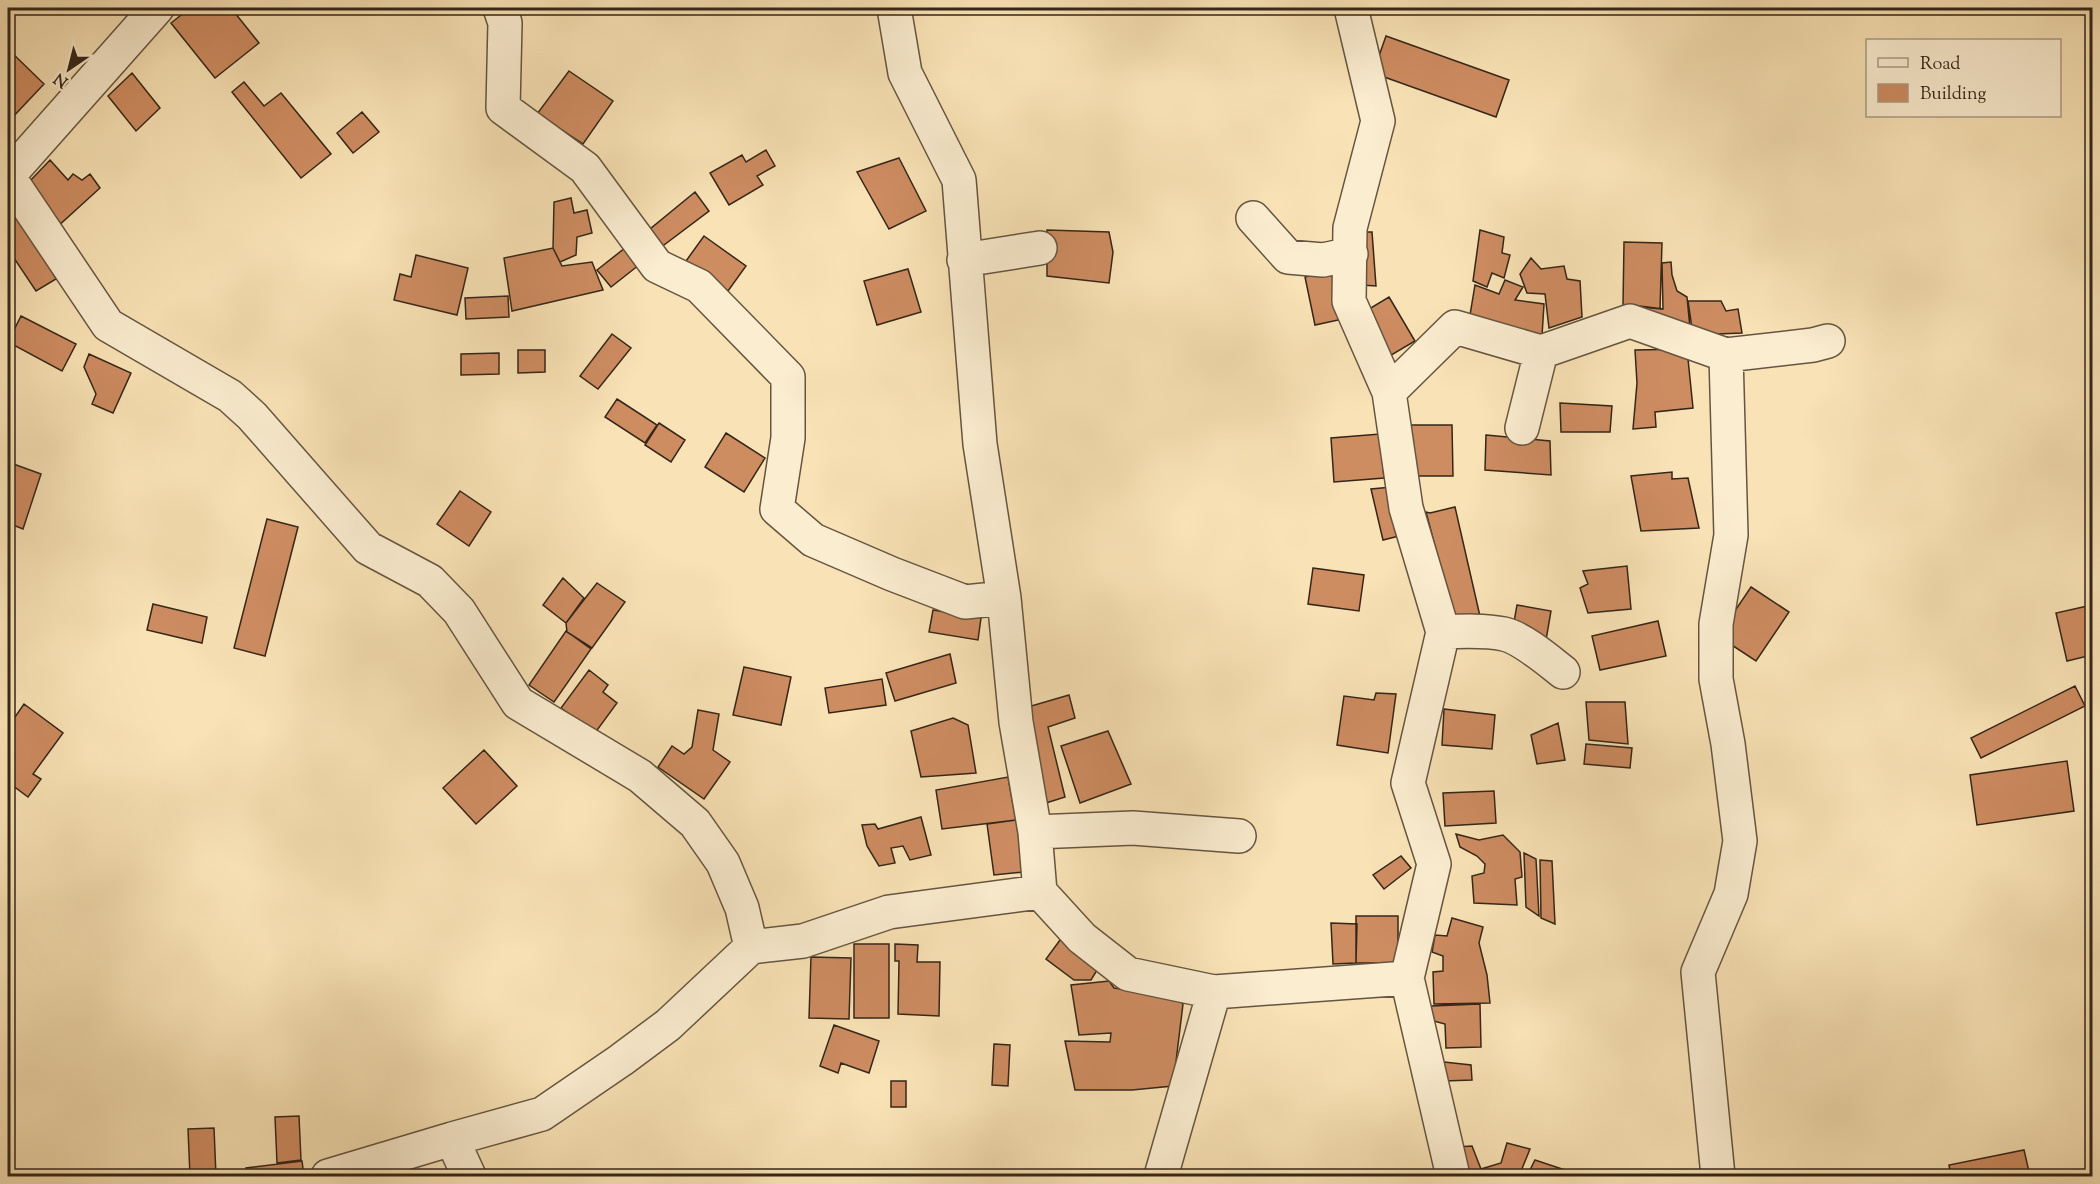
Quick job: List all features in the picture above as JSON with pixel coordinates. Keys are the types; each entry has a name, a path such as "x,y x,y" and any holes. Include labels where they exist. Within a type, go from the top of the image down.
{"street":[{"path":"500,8 505,23 503,108 585,168 657,266 699,286 788,377 788,438 777,508 813,540 892,574 965,602 1004,598"},
{"path":"894,8 905,73 959,180 980,444 1004,598 1016,722 1035,832 1040,892 1082,938 1128,974 1214,992 1407,978"},
{"path":"1351,8 1378,121 1350,228 1349,301 1389,392 1406,508 1443,632 1408,783 1434,864 1407,978 1454,1176"},
{"path":"144,11 8,176 108,325 230,396 252,417 368,548 430,581 459,611 518,704 640,776 695,823 727,872 742,908 751,947"},
{"path":"1252,218 1288,256 1323,260 1351,254"},
{"path":"964,260 1040,248"},
{"path":"1389,392 1455,327 1541,352 1630,321 1726,355 1813,345 1828,341"},
{"path":"1522,429 1541,352"},
{"path":"1718,1176 1698,972 1731,894 1740,841 1728,744 1716,679 1716,624 1731,535 1726,355"},
{"path":"1443,632 1506,634 1537,652 1563,672"},
{"path":"1035,832 1133,828 1239,836"},
{"path":"328,1176 542,1114 668,1025 751,947 803,941 889,912 1040,892"},
{"path":"1161,1176 1214,992"},
{"path":"452,1139 469,1176"}],"building":[{"path":"190,8 231,8 259,43 215,78 171,23"},
{"path":"1386,36 1509,80 1496,117 1373,73"},
{"path":"8,49 44,84 8,122"},
{"path":"569,71 613,101 583,144 537,114"},
{"path":"132,73 160,108 136,131 108,96"},
{"path":"244,82 264,106 281,93 331,154 301,178 232,92"},
{"path":"362,112 379,132 353,153 337,133"},
{"path":"766,150 775,166 757,176 763,185 729,205 710,173 742,155 746,162"},
{"path":"899,158 926,211 889,229 857,172"},
{"path":"50,160 68,180 73,174 82,180 90,174 100,188 57,227 28,183"},
{"path":"695,192 709,211 656,251 644,234"},
{"path":"571,198 574,213 587,210 592,233 577,237 576,255 560,262 553,248 554,202"},
{"path":"8,208 23,219 56,279 36,291 8,249"},
{"path":"1047,230 1109,232 1113,252 1109,283 1047,276"},
{"path":"1480,230 1504,237 1502,253 1510,255 1504,278 1492,273 1487,287 1473,281"},
{"path":"1359,232 1372,232 1376,286 1361,285"},
{"path":"704,236 746,266 728,291 686,261"},
{"path":"1624,242 1662,243 1660,309 1623,305"},
{"path":"630,244 644,261 611,287 597,270"},
{"path":"553,248 562,266 592,262 603,290 512,311 504,258"},
{"path":"416,255 468,268 457,315 394,300 400,274 411,277"},
{"path":"1531,258 1541,269 1564,266 1567,279 1580,281 1582,317 1549,328 1545,294 1527,293 1520,274"},
{"path":"1671,262 1677,291 1687,297 1690,328 1634,319 1633,305 1663,309 1662,263"},
{"path":"908,269 921,312 877,325 864,281"},
{"path":"1333,271 1343,319 1315,325 1305,277"},
{"path":"1505,280 1523,287 1515,300 1544,304 1542,336 1470,315 1475,285 1499,294"},
{"path":"508,296 509,317 466,319 465,298"},
{"path":"1389,297 1415,341 1388,357 1364,312"},
{"path":"8,301 14,304 8,319"},
{"path":"1688,301 1721,301 1726,311 1738,309 1742,333 1693,335"},
{"path":"21,316 76,344 62,371 8,342"},
{"path":"612,334 631,348 598,389 580,376"},
{"path":"1687,349 1693,408 1655,412 1656,427 1633,429 1637,383 1635,350"},
{"path":"518,350 545,350 545,372 518,373"},
{"path":"499,353 499,374 461,375 461,354"},
{"path":"89,354 131,373 113,413 92,404 96,394 84,367"},
{"path":"617,399 657,425 645,443 605,417"},
{"path":"1560,403 1612,406 1610,432 1561,432"},
{"path":"659,423 685,440 671,462 645,445"},
{"path":"1409,425 1452,425 1453,476 1409,476"},
{"path":"726,433 765,458 744,492 705,467"},
{"path":"1380,434 1384,478 1334,482 1331,438"},
{"path":"1486,435 1550,441 1551,475 1485,470"},
{"path":"8,462 41,474 23,529 8,523"},
{"path":"1672,472 1672,479 1688,478 1699,528 1641,531 1631,476"},
{"path":"1392,487 1403,535 1383,540 1371,489"},
{"path":"460,491 491,512 469,546 437,524"},
{"path":"1455,507 1482,625 1457,630 1426,512"},
{"path":"267,519 298,527 265,656 234,648"},
{"path":"1627,566 1631,609 1588,613 1580,588 1588,584 1583,571"},
{"path":"1313,568 1364,575 1359,611 1308,604"},
{"path":"563,578 584,598 566,623 543,605"},
{"path":"597,583 625,602 592,648 567,632 566,623"},
{"path":"1751,587 1789,612 1756,661 1718,636"},
{"path":"153,604 207,617 202,643 147,630"},
{"path":"1517,605 1551,611 1546,640 1512,633"},
{"path":"2092,605 2092,655 2067,661 2056,613"},
{"path":"933,610 981,618 978,640 929,632"},
{"path":"1658,621 1666,656 1600,670 1592,636"},
{"path":"566,631 591,649 554,702 529,685"},
{"path":"950,654 956,683 895,701 886,673"},
{"path":"744,667 791,677 781,725 733,715"},
{"path":"589,670 608,685 603,692 617,703 595,733 561,708"},
{"path":"882,679 886,705 829,713 825,688"},
{"path":"2075,686 2085,706 1981,758 1971,738"},
{"path":"1376,693 1396,694 1388,753 1337,745 1344,696 1374,700"},
{"path":"1069,695 1075,718 1048,727 1065,797 1046,803 1021,709"},
{"path":"1586,702 1625,702 1628,744 1589,740"},
{"path":"24,704 63,733 33,774 41,779 28,797 8,782 13,775 8,769 8,727"},
{"path":"1444,709 1495,715 1492,749 1442,745"},
{"path":"698,710 719,714 713,750 730,762 704,799 658,767 672,746 684,754 692,747"},
{"path":"953,718 968,725 976,773 921,777 911,731"},
{"path":"1558,723 1565,760 1537,764 1531,735"},
{"path":"1108,731 1131,784 1080,803 1061,746"},
{"path":"1586,744 1632,748 1630,768 1584,764"},
{"path":"484,750 517,786 476,824 443,788"},
{"path":"2067,761 2074,811 1977,825 1970,775"},
{"path":"1008,777 1016,820 942,829 936,790"},
{"path":"1494,791 1496,823 1445,826 1443,793"},
{"path":"921,817 931,855 910,860 903,846 891,848 895,863 879,866 867,846 862,825 875,824 878,829"},
{"path":"1016,820 1024,872 994,875 987,824"},
{"path":"1456,834 1479,840 1503,835 1520,852 1522,877 1515,879 1517,905 1474,903 1472,876 1484,873 1485,864 1477,856 1460,847"},
{"path":"1524,853 1536,859 1539,916 1526,907"},
{"path":"1401,856 1411,868 1384,889 1373,875"},
{"path":"1540,860 1552,861 1555,924 1541,918"},
{"path":"1356,916 1398,916 1398,963 1356,963"},
{"path":"1452,918 1483,927 1479,943 1487,975 1490,1003 1434,1004 1433,972 1443,971 1443,956 1432,952 1435,935 1447,936"},
{"path":"1331,923 1357,924 1356,963 1333,964"},
{"path":"1063,936 1097,970 1091,980 1074,980 1046,959"},
{"path":"854,944 889,944 889,1018 854,1018"},
{"path":"895,944 918,945 917,962 940,962 939,1016 898,1014 899,961 895,961"},
{"path":"811,957 851,958 849,1019 809,1018"},
{"path":"1109,981 1114,988 1134,991 1162,986 1183,1004 1173,1086 1132,1090 1075,1090 1065,1041 1110,1042 1111,1033 1079,1035 1071,985"},
{"path":"1480,1004 1481,1047 1446,1048 1445,1024 1430,1020 1431,1006"},
{"path":"834,1025 879,1041 869,1073 841,1063 838,1073 820,1066"},
{"path":"994,1044 1010,1045 1008,1086 992,1085"},
{"path":"1444,1062 1471,1065 1472,1080 1444,1081"},
{"path":"891,1081 906,1081 906,1107 891,1107"},
{"path":"299,1116 301,1160 277,1163 275,1117"},
{"path":"214,1128 216,1176 190,1176 188,1129"},
{"path":"1507,1143 1530,1149 1519,1176 1467,1176 1457,1147 1472,1146 1481,1169 1501,1163"},
{"path":"2024,1150 2030,1176 1951,1176 1949,1165"},
{"path":"1535,1160 1583,1176 1527,1176"},
{"path":"302,1161 304,1176 247,1176 246,1168"}]}
